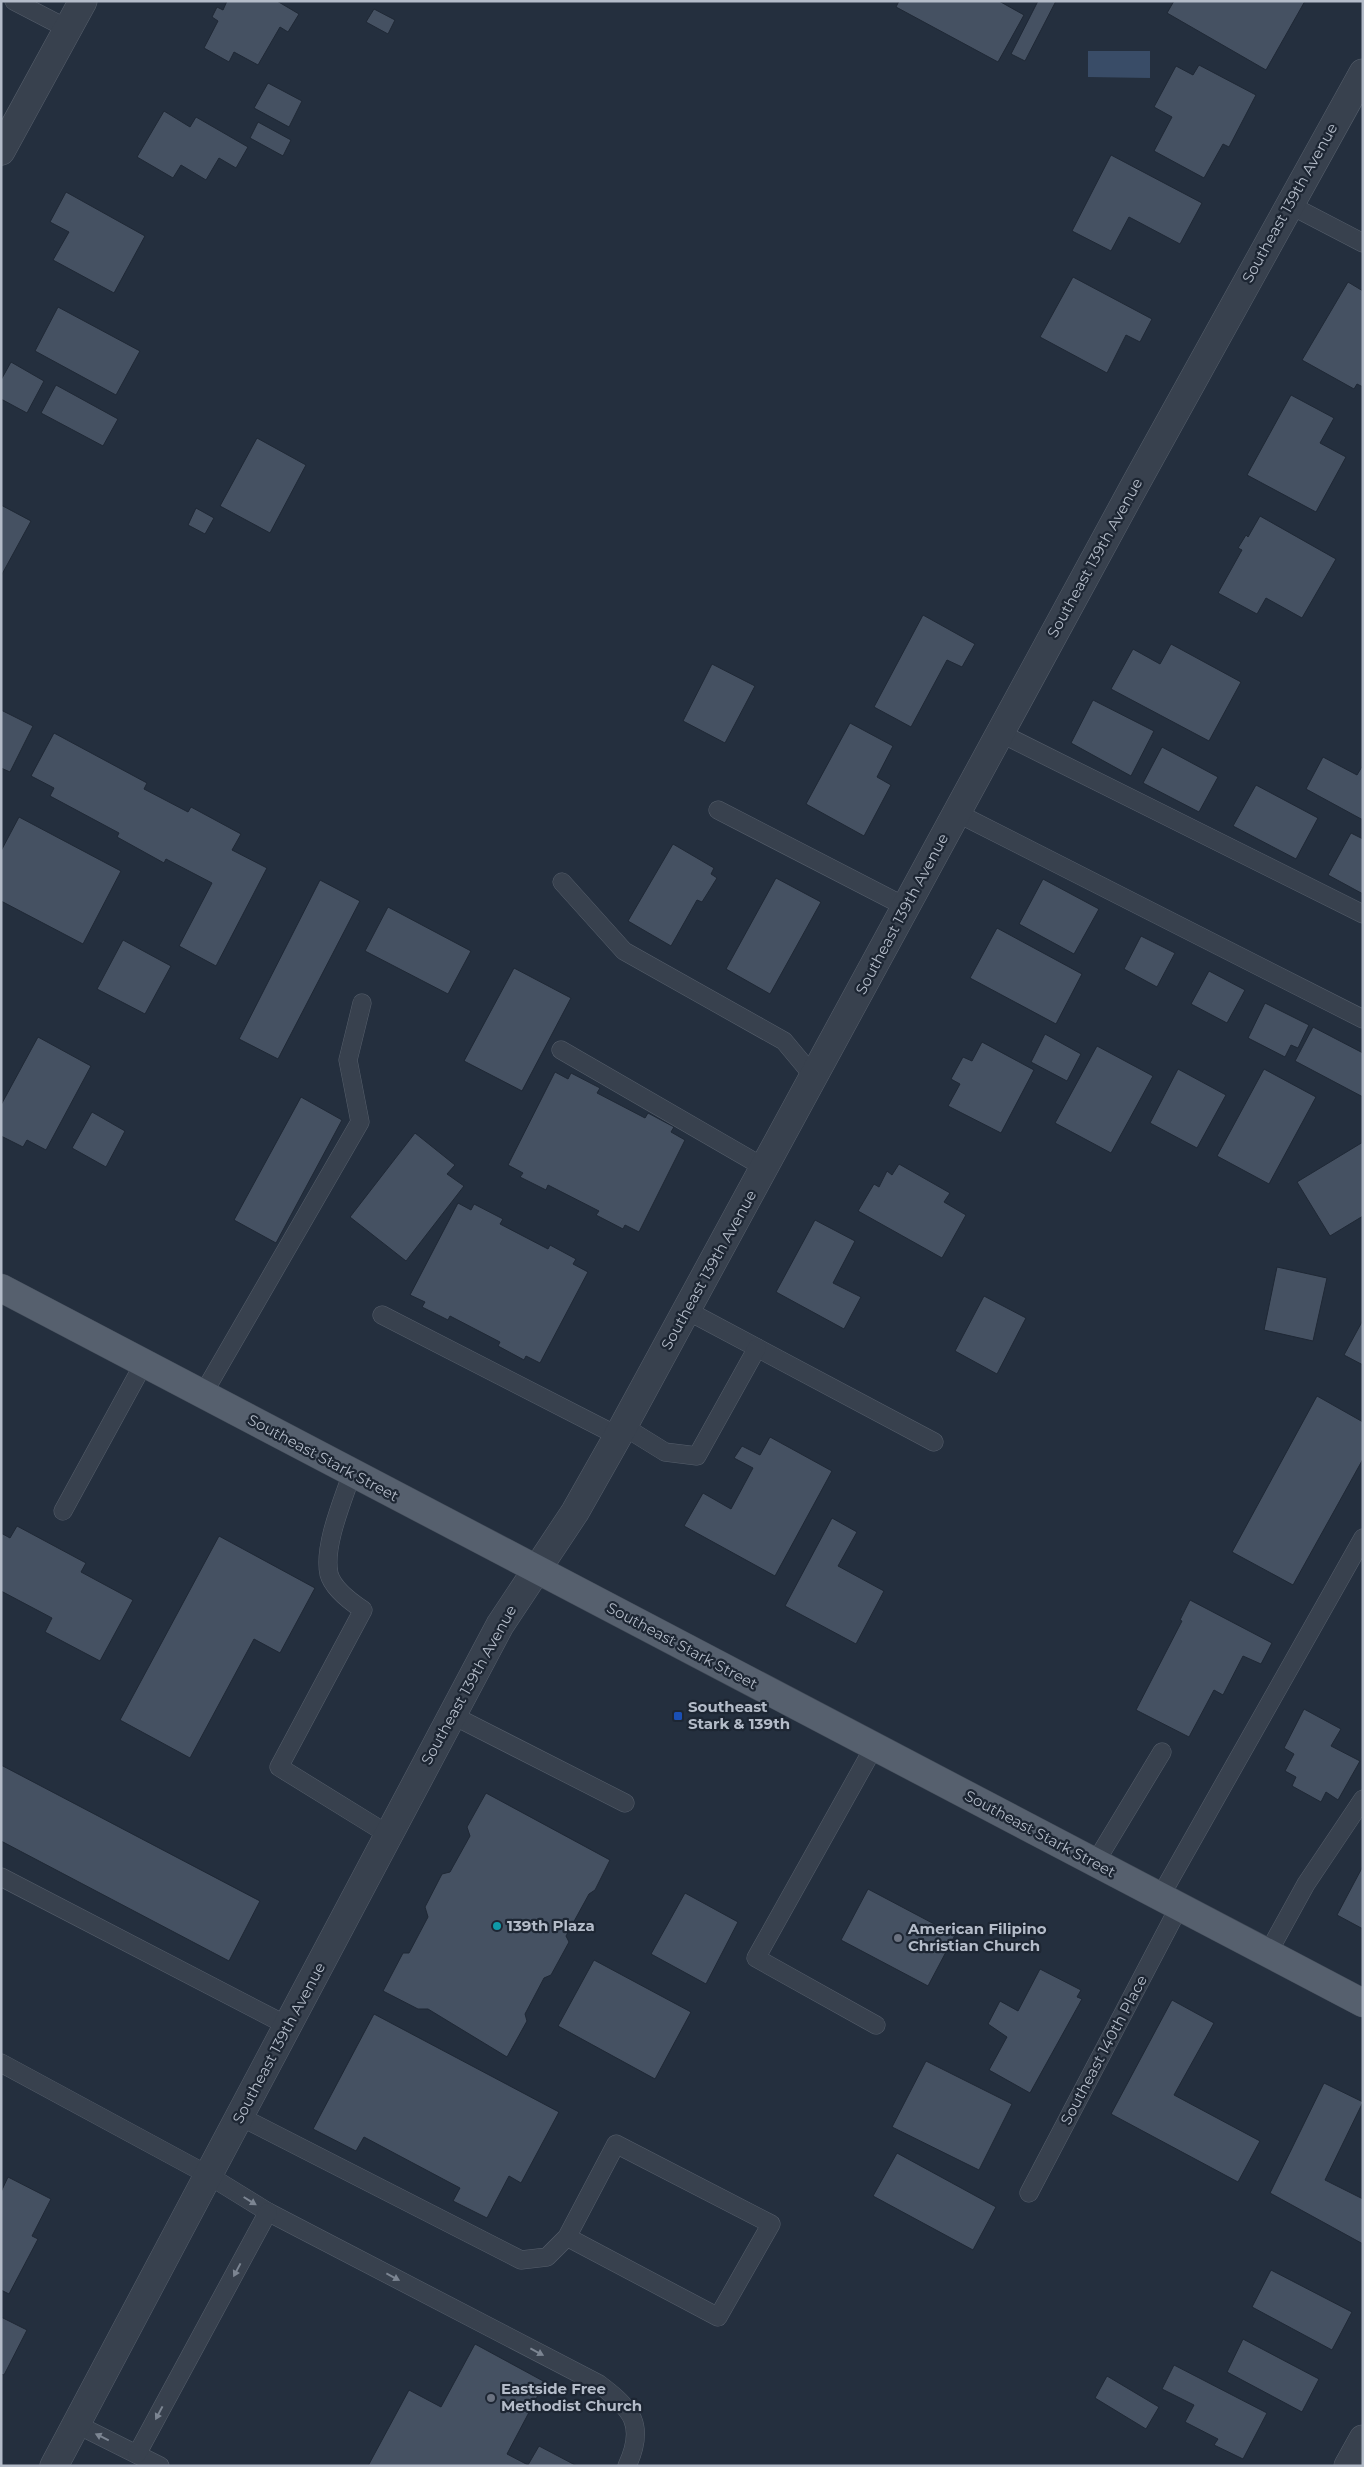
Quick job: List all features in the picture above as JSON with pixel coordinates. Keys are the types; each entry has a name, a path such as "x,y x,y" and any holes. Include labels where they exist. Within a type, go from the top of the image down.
{"main road":[{"name":"Southeast Stark Street","path":"1,1288 1363,2003"}],"street":[{"path":"1,151 82,1"},
{"name":"Southeast 139th Avenue","path":"54,2466 500,1625 575,1512 765,1168 1000,733 1363,72"},
{"path":"1348,2466 1363,2438"}],"lane":[{"path":"14,1 68,28"},
{"path":"1290,205 1363,243"},
{"path":"1000,733 1363,914"},
{"path":"718,810 906,907"},
{"path":"957,813 1363,1019"},
{"path":"562,882 624,951 784,1041 814,1077"},
{"path":"203,1394 294,1241 360,1122 348,1060 362,1003"},
{"path":"561,1050 765,1168"},
{"path":"686,1310 934,1442"},
{"path":"382,1315 666,1452 698,1456 757,1348"},
{"path":"63,1511 144,1363"},
{"path":"352,1473 328,1550 329,1575 346,1598 363,1610 279,1767 389,1835"},
{"name":"Southeast 140th Place","path":"1029,2193 1170,1902 1363,1538"},
{"path":"452,1714 625,1803"},
{"path":"874,1747 756,1958 876,2024"},
{"path":"1095,1863 1162,1752"},
{"path":"1268,1954 1306,1884 1363,1799"},
{"path":"1,1877 288,2026"},
{"path":"1,2063 208,2175 268,2212 599,2384 621,2400 632,2417 638,2434 634,2451 627,2466"},
{"path":"240,2116 521,2260 547,2257 566,2237 616,2144 771,2224 718,2317 566,2237"},
{"path":"137,2454 268,2212"},
{"path":"76,2424 160,2466"}],"water":[{"path":"1088,51 1150,51 1150,78 1088,77"}],"building":[{"path":"227,1 277,1 299,14 288,32 280,27 258,65 234,52 229,62 204,48 218,21 212,17 217,7 223,10"},
{"path":"899,1 999,1 1024,15 998,62 896,7"},
{"path":"1038,1 1056,1 1025,61 1011,54"},
{"path":"1174,1 1305,1 1266,70 1167,13"},
{"path":"374,9 395,20 388,34 366,22"},
{"path":"1199,65 1256,95 1229,147 1223,144 1204,178 1154,151 1172,117 1154,107 1176,66 1193,75"},
{"path":"268,83 302,101 289,127 254,108"},
{"path":"164,111 190,127 196,117 248,147 236,168 219,158 206,180 181,165 173,178 137,157"},
{"path":"258,122 291,140 283,156 250,138"},
{"path":"1111,155 1202,203 1180,244 1129,217 1111,251 1072,231"},
{"path":"66,192 145,236 114,293 53,260 69,232 50,222"},
{"path":"1073,277 1152,319 1140,342 1126,335 1107,373 1040,337"},
{"path":"1348,282 1363,291 1363,387 1357,384 1354,389 1302,360"},
{"path":"58,307 140,351 116,395 35,351"},
{"path":"11,362 44,381 27,413 1,399 1,380"},
{"path":"56,385 118,419 103,446 41,413"},
{"path":"1291,395 1334,418 1320,443 1346,457 1316,512 1247,475"},
{"path":"257,438 306,465 270,533 220,506"},
{"path":"1,505 31,521 1,576"},
{"path":"196,508 214,518 205,534 188,525"},
{"path":"1260,516 1336,559 1302,618 1266,598 1257,614 1218,593 1242,550 1238,548 1246,535 1248,537"},
{"path":"923,615 975,644 962,667 947,660 911,727 874,707"},
{"path":"1171,644 1241,682 1209,741 1111,689 1133,649 1160,664"},
{"path":"712,664 755,686 725,743 683,721"},
{"path":"1093,700 1154,731 1131,776 1071,743"},
{"path":"1,710 33,726 10,772 1,768"},
{"path":"850,723 893,746 877,777 891,785 864,836 806,804"},
{"path":"54,733 147,783 144,789 188,812 191,807 241,834 232,850 267,868 216,966 179,946 212,883 166,859 164,863 117,837 119,833 50,796 54,788 31,776"},
{"path":"1162,747 1218,777 1199,812 1143,783"},
{"path":"1323,757 1357,775 1363,765 1363,820 1306,789"},
{"path":"1256,785 1318,818 1296,859 1233,826"},
{"path":"19,817 121,871 83,944 1,901 1,851"},
{"path":"1351,833 1363,839 1363,894 1328,875"},
{"path":"673,844 714,868 711,874 717,878 702,902 697,900 671,946 628,921"},
{"path":"776,878 821,902 770,994 726,969"},
{"path":"1043,879 1099,909 1074,954 1019,924"},
{"path":"320,880 360,901 278,1059 239,1039"},
{"path":"388,907 471,951 448,994 365,951"},
{"path":"997,928 1082,974 1056,1024 970,978"},
{"path":"1141,936 1175,953 1157,987 1124,969"},
{"path":"123,940 171,966 145,1014 97,989"},
{"path":"514,968 571,998 522,1091 464,1061"},
{"path":"1209,971 1245,990 1227,1023 1191,1004"},
{"path":"1265,1003 1309,1025 1298,1048 1291,1045 1285,1057 1248,1038"},
{"path":"1313,1027 1363,1053 1363,1097 1295,1061"},
{"path":"1045,1034 1081,1054 1067,1081 1031,1062"},
{"path":"38,1037 91,1066 46,1150 27,1140 23,1147 1,1136 1,1105"},
{"path":"982,1042 1034,1070 1001,1133 948,1106 960,1084 951,1079 963,1057 972,1061"},
{"path":"1097,1046 1153,1076 1111,1153 1055,1123"},
{"path":"1178,1069 1226,1095 1197,1148 1150,1123"},
{"path":"1264,1069 1316,1097 1269,1184 1217,1156"},
{"path":"555,1072 568,1079 571,1073 600,1088 597,1093 645,1118 648,1113 674,1127 671,1132 685,1140 639,1232 625,1225 623,1229 596,1215 599,1211 548,1185 546,1190 520,1177 523,1173 508,1165"},
{"path":"301,1097 342,1120 276,1243 234,1220"},
{"path":"92,1112 125,1131 106,1167 72,1148"},
{"path":"415,1133 455,1165 447,1174 464,1186 406,1261 350,1217"},
{"path":"1363,1142 1363,1216 1330,1236 1297,1182"},
{"path":"899,1164 950,1193 944,1202 966,1215 942,1258 858,1211 874,1184 879,1187 887,1171 892,1175"},
{"path":"458,1203 471,1210 474,1204 503,1219 500,1224 548,1249 550,1245 576,1259 573,1264 588,1272 540,1363 526,1356 524,1360 498,1346 500,1342 450,1316 448,1320 422,1307 425,1302 410,1295"},
{"path":"815,1220 855,1241 833,1283 861,1297 844,1329 776,1292"},
{"path":"1277,1267 1327,1278 1313,1341 1264,1330"},
{"path":"984,1296 1026,1318 997,1374 955,1351"},
{"path":"1363,1320 1363,1365 1344,1355"},
{"path":"1317,1396 1363,1422 1363,1459 1293,1585 1232,1552"},
{"path":"770,1437 832,1471 775,1576 684,1526 703,1493 731,1509 753,1468 734,1458 742,1446 760,1455"},
{"path":"832,1518 857,1532 838,1566 884,1591 856,1644 785,1606"},
{"path":"17,1526 86,1563 81,1572 133,1600 100,1661 45,1632 52,1618 1,1591 1,1533 10,1538"},
{"path":"219,1536 315,1588 280,1653 254,1639 190,1758 120,1720"},
{"path":"1190,1600 1272,1643 1261,1664 1243,1656 1223,1695 1214,1690 1189,1737 1136,1710 1182,1621 1180,1620"},
{"path":"1304,1709 1341,1729 1331,1746 1360,1761 1338,1800 1326,1792 1321,1802 1292,1786 1296,1777 1285,1771 1294,1754 1284,1748"},
{"path":"1,1765 260,1901 229,1961 1,1841"},
{"name":"139th Plaza","path":"486,1793 610,1860 595,1890 589,1894 566,1936 569,1942 551,1975 544,1978 525,2014 527,2021 507,2057 428,2009 418,2009 383,1991 403,1953 409,1953 428,1917 425,1907 442,1874 450,1872 470,1836 467,1827"},
{"path":"1363,1866 1363,1929 1337,1915"},
{"name":"American Filipino Christian Church","path":"868,1889 955,1935 928,1986 841,1940"},
{"path":"685,1893 738,1922 706,1984 651,1954"},
{"path":"594,1960 691,2012 655,2079 558,2026"},
{"path":"1040,1969 1081,1990 1077,1997 1082,1999 1030,2093 989,2070 1007,2037 988,2024 1000,2001 1018,2011"},
{"path":"1172,2000 1214,2023 1174,2095 1260,2141 1238,2182 1111,2114"},
{"path":"374,2014 559,2112 521,2183 509,2176 487,2218 453,2201 460,2188 364,2137 356,2151 313,2129"},
{"path":"926,2061 1012,2104 979,2170 892,2127"},
{"path":"1324,2083 1363,2102 1325,2180 1363,2199 1363,2244 1270,2193"},
{"path":"897,2153 996,2207 973,2250 873,2196"},
{"path":"8,2177 51,2199 32,2236 38,2239 9,2294 1,2290 1,2192"},
{"path":"1271,2270 1352,2312 1332,2350 1252,2307"},
{"path":"1,2317 27,2330 4,2375 1,2374"},
{"path":"1243,2339 1319,2379 1302,2412 1227,2372"},
{"name":"Eastside Free Methodist Church","path":"475,2344 545,2382 507,2454 528,2465 539,2446 577,2466 368,2466 409,2390 441,2407"},
{"path":"1174,2365 1267,2413 1243,2459 1214,2445 1218,2439 1185,2422 1194,2405 1162,2389"},
{"path":"1107,2376 1159,2407 1146,2429 1095,2398"}],"place":[{"name":"Southeast Stark & 139th","path":"678,1716"},
{"name":"139th Plaza","path":"497,1926"},
{"name":"American Filipino Christian Church","path":"898,1938"},
{"name":"Eastside Free Methodist Church","path":"491,2398"}]}
